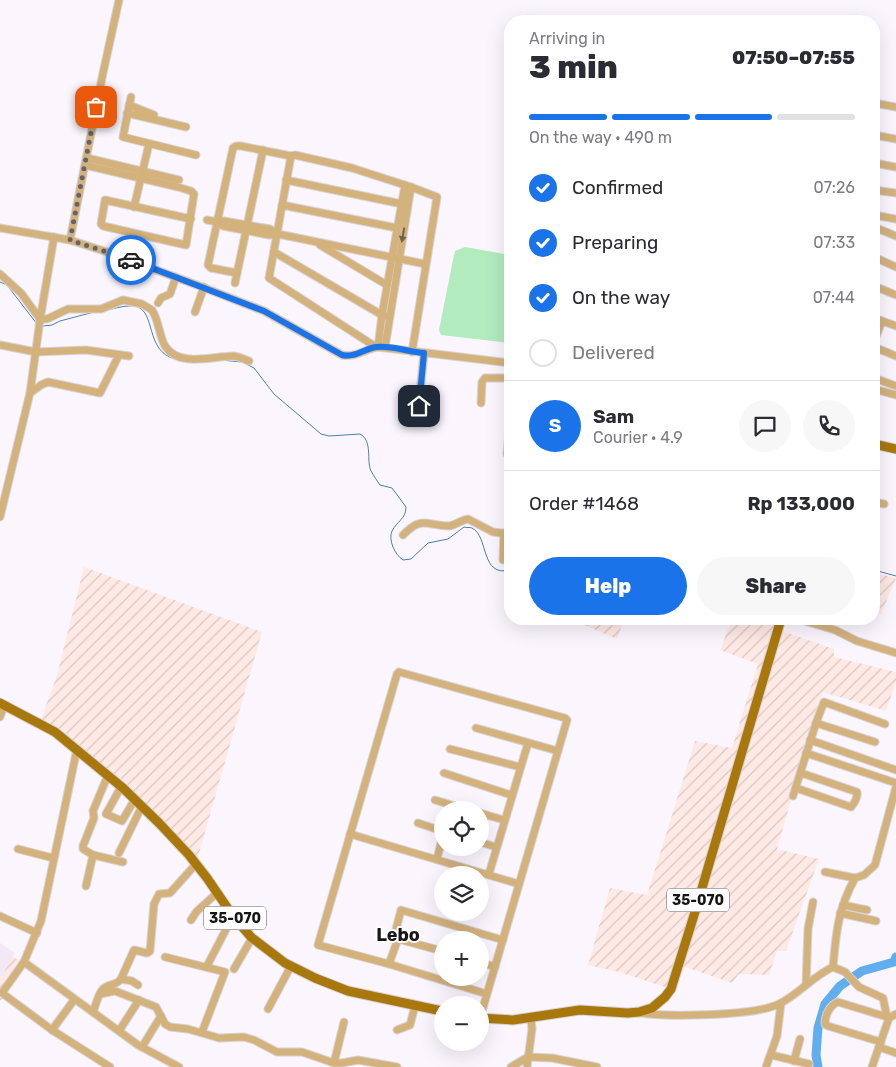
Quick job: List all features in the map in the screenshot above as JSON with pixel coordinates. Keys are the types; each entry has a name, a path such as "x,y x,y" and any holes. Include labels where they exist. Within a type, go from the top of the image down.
{"main road":[{"path":"880,445 896,450"},
{"name":"35-070","path":"489,1019 531,1018 580,1010 639,1012 652,1008 671,989 780,625"},
{"name":"35-070","path":"2,704 55,732 135,799 196,864 233,916 252,938 291,966 334,986 434,1010"}],"street":[{"path":"70,240 119,0"},
{"path":"172,123 130,101 123,137 196,156"},
{"path":"880,103 896,107"},
{"path":"127,113 186,127"},
{"path":"880,136 896,139"},
{"path":"134,207 149,144"},
{"path":"237,273 209,267 234,148 236,146 291,156 295,155 352,168 434,195 437,199 412,352"},
{"path":"235,283 263,150"},
{"path":"291,156 278,234 268,275 270,280 380,347"},
{"path":"86,162 142,175 191,191 194,194 194,200 191,219 186,245 103,226 105,200 191,219"},
{"path":"880,164 896,167"},
{"path":"142,175 179,180"},
{"path":"286,180 402,204"},
{"path":"380,347 382,315 387,285 396,259 397,228 408,186"},
{"path":"380,347 390,316 396,259 408,186"},
{"path":"880,191 896,193"},
{"path":"282,206 397,228"},
{"path":"880,216 896,219"},
{"path":"207,220 218,222 224,220 247,228 270,229 278,234 425,264"},
{"path":"0,228 70,240 104,250 264,311 342,355 348,356 380,347 504,362"},
{"path":"880,229 896,236"},
{"path":"0,517 30,393 38,330 54,237"},
{"path":"315,242 387,285"},
{"path":"274,252 382,315 390,316"},
{"path":"880,260 896,267"},
{"path":"0,274 21,293 40,320"},
{"path":"158,303 171,292 176,277"},
{"path":"195,312 204,288"},
{"path":"880,288 896,295"},
{"path":"40,320 47,319 68,309 102,309 123,300 133,301 152,310 166,347 171,353 179,357 210,358 236,356 249,361"},
{"path":"880,326 882,321 896,326"},
{"path":"0,345 36,352 86,350 128,356"},
{"path":"880,349 896,356"},
{"path":"417,421 424,353"},
{"path":"30,393 48,382 100,393 119,355"},
{"path":"481,402 482,382 485,378 504,378"},
{"path":"880,380 896,386"},
{"path":"880,391 896,395"},
{"path":"880,503 884,504"},
{"path":"403,535 412,526 418,524 429,523 449,526 468,519 493,532 504,533"},
{"path":"503,560 504,553"},
{"path":"818,625 835,630 857,641 896,653"},
{"path":"399,672 565,718 567,724 558,751 487,994 389,964 318,945 399,672"},
{"path":"793,796 824,702 885,724"},
{"path":"0,717 2,704"},
{"path":"816,722 875,742"},
{"path":"476,728 558,751"},
{"path":"810,740 896,770"},
{"path":"489,871 528,742"},
{"path":"76,749 37,933 24,962 1,992 52,1030 110,1067"},
{"path":"450,749 520,768"},
{"path":"806,753 896,783"},
{"path":"444,773 512,795"},
{"path":"796,788 850,807 853,805 857,795 856,792 801,773"},
{"path":"108,775 93,811 94,818 83,850 93,855 123,862"},
{"path":"121,787 106,814 122,821 135,799"},
{"path":"825,872 855,878 864,875 875,865 896,787"},
{"path":"119,853 142,806"},
{"path":"489,816 504,820"},
{"path":"418,823 434,828"},
{"path":"350,834 461,866"},
{"path":"489,845 496,847"},
{"path":"18,849 53,858"},
{"path":"86,886 93,855"},
{"path":"93,1012 101,992 121,979 134,950 150,951 154,904 159,894 170,893 196,864"},
{"path":"489,874 519,884"},
{"path":"639,1012 654,1014 705,1014 770,1008 781,1003 833,967 840,913 855,878"},
{"path":"191,920 197,911 217,893"},
{"path":"806,986 808,929 813,902"},
{"path":"843,905 867,910"},
{"path":"389,964 398,938 396,936 396,928 399,912 404,910 503,940"},
{"path":"840,913 876,921"},
{"path":"0,916 37,933"},
{"path":"207,966 233,916"},
{"path":"234,969 252,938"},
{"path":"398,938 434,949"},
{"path":"165,957 224,971 225,973 202,1030"},
{"path":"24,962 74,1000 142,1047 179,1067"},
{"path":"489,965 495,967"},
{"path":"268,1009 291,966"},
{"path":"833,967 845,972 860,987 883,998 891,1016 872,1067"},
{"path":"121,979 138,985"},
{"path":"101,992 116,991 156,1006 165,1024 170,1027 202,1030 219,1038 254,1040 277,1052 302,1052 334,1063 358,1060 397,1067"},
{"path":"52,1030 74,1000"},
{"path":"119,1031 139,1000"},
{"path":"891,1016 838,1002 830,1007 825,1024 896,1052"},
{"path":"766,1067 777,1036 781,1003"},
{"path":"397,1030 410,1025 415,1006"},
{"path":"142,1047 161,1016"},
{"path":"527,1067 532,1029 531,1018"},
{"path":"334,1063 344,1022"},
{"path":"794,1061 800,1039"},
{"path":"511,1067 528,1055 597,1067"},
{"path":"771,1055 809,1064"}],"shaded area":[{"path":"84,567 262,632 196,864 124,781 40,722 57,675"},
{"path":"880,574 896,578 880,614"},
{"path":"584,625 622,625 617,639"},
{"path":"730,625 784,625 782,631 834,649 834,657 896,672 896,682 886,711 823,692 777,849 819,859 786,951 777,951 769,975 739,974 732,983 679,965 671,989 619,972 588,965 610,888 647,895 695,741 732,748 758,664 720,650"},
{"path":"0,943 15,953 0,979"},
{"path":"0,949 23,963 1,1001 0,1000"}],"green space":[{"path":"465,247 504,254 504,342 441,335 439,330 455,251"}],"waterway":[{"path":"0,282 7,285 37,324"},
{"path":"108,310 132,306 142,309 159,348 165,355 175,359"},
{"path":"43,326 94,312"},
{"path":"221,360 242,362 254,368 274,394 321,434 329,436 360,434 364,437 368,446 372,473 380,485 392,488 406,507 405,514 391,535 393,547 397,555 403,560 411,559 428,543 448,539 464,527 472,528 477,532 489,562 494,568 504,571"},
{"path":"880,572 896,576"},
{"path":"818,1067 816,1055 818,1028 825,1004 840,986 862,971 894,962 896,957"}],"way so far":[{"path":"96,107 70,240 131,260"}],"district":[{"name":"Lebo","path":"398,935"}],"route":[{"path":"131,260 264,311 342,355 348,356 378,347 424,353 419,406"}]}
